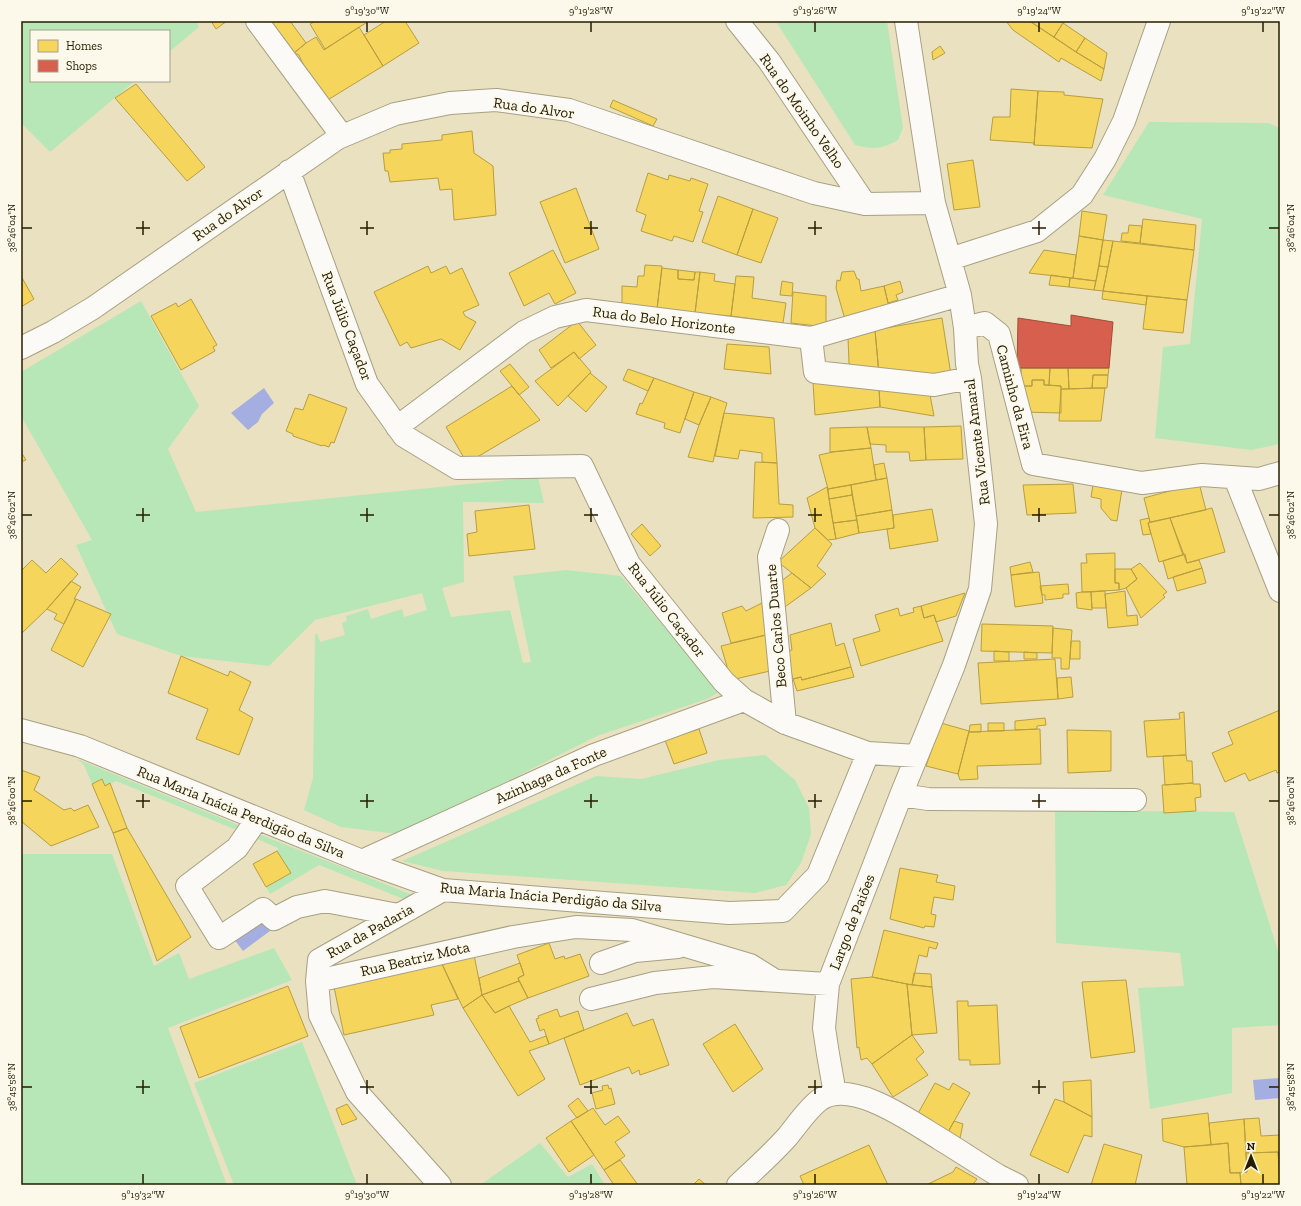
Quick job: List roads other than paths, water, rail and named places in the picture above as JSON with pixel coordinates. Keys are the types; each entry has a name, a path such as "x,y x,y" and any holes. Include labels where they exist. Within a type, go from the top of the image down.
{"street":[{"path":"257,21 342,136"},
{"name":"Rua do Moinho Velho","path":"737,21 769,61 865,204"},
{"name":"Rua Vicente Amaral","path":"906,21 934,203 960,295 965,328 967,364 970,378 986,524 980,589"},
{"path":"950,259 1037,231 1082,195 1105,159 1124,121 1159,21"},
{"name":"Rua do Alvor","path":"21,348 93,308 289,171 342,136 395,114 450,103 496,100 569,110 814,193 865,204 934,203"},
{"name":"Rua Júlio Caçador","path":"289,171 368,384 404,436 457,468 582,466 629,564 724,682 744,700 785,723"},
{"name":"Rua do Belo Horizonte","path":"397,427 524,332 555,317 586,310 811,338 960,295"},
{"name":"Caminho da Eira","path":"965,328 985,323 999,334 1033,464 1142,483 1202,474 1259,479 1280,472"},
{"path":"811,338 815,372 934,385 970,378"},
{"path":"1235,478 1280,591"},
{"name":"Beco Carlos Duarte","path":"778,530 770,557 785,723"},
{"name":"Largo de Paiões","path":"835,1094 824,1028 828,984 900,795 954,665 980,589"},
{"name":"Azinhaga da Fonte","path":"362,861 594,755 744,700"},
{"path":"785,723 868,753 917,756"},
{"name":"Rua Maria Inácia Perdigão da Silva","path":"21,730 80,746 362,861 443,890 729,913 783,911 818,875 868,753"},
{"path":"900,795 928,799 1135,800"},
{"path":"257,819 237,848 187,886 219,938 263,909 274,918 297,907 325,901 398,915"},
{"name":"Rua da Padaria","path":"434,1183 357,1092 320,1015 317,981 320,960 443,890"},
{"name":"Rua Beatriz Mota","path":"317,981 513,937 576,927 632,930 750,965 774,980"},
{"path":"601,963 635,952 688,946"},
{"path":"591,999 655,983 713,977 828,984"},
{"path":"738,1185 787,1137 807,1112 821,1099 835,1094 857,1096 872,1100 895,1111 999,1176 1017,1185"}],"water":[{"path":"264,388 274,403 262,414 258,422 248,430 231,413"},
{"path":"261,919 270,931 243,951 234,939"},
{"path":"1280,1078 1280,1098 1255,1100 1253,1080"}]}
